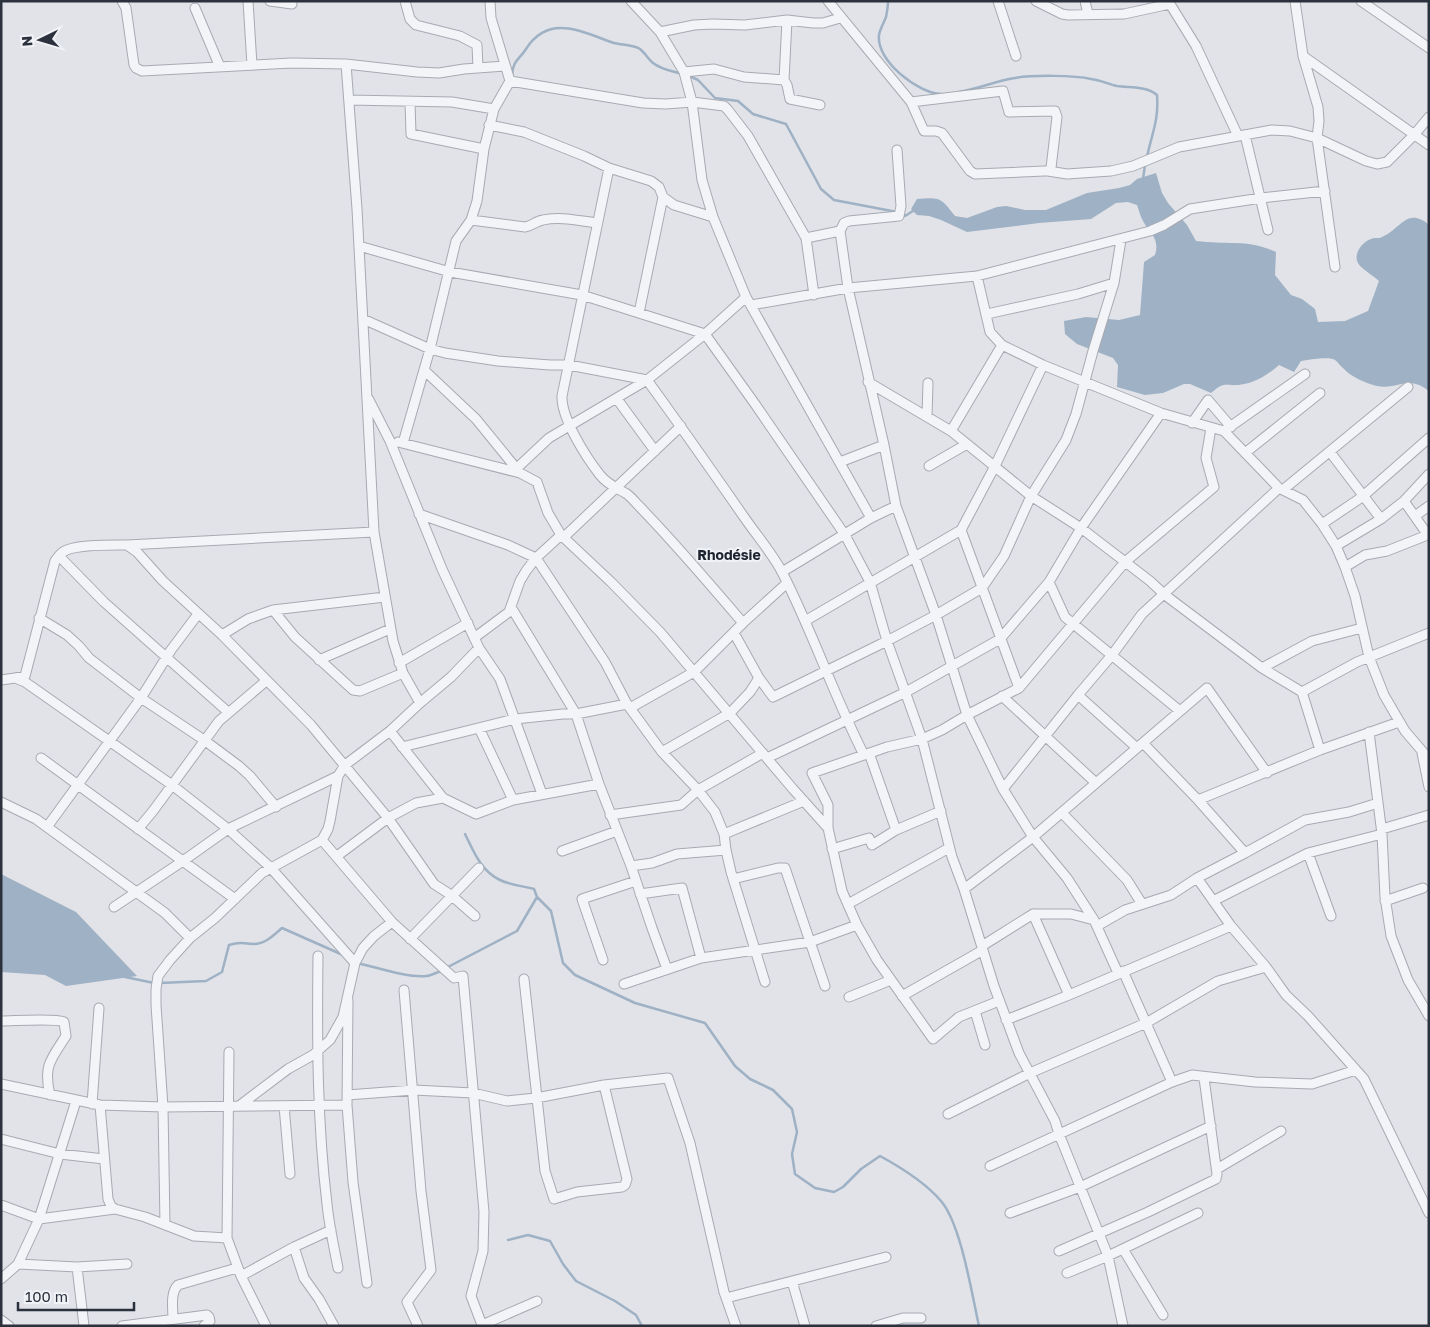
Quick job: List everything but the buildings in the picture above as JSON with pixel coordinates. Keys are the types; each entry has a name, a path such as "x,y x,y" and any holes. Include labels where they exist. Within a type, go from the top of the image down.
{"street":[{"path":"122,1 126,8 134,65 139,70 252,65 346,64 439,73 505,66"},
{"path":"248,1 252,65"},
{"path":"270,1 292,4"},
{"path":"405,1 410,19 416,25 460,36 477,45 478,68"},
{"path":"403,443 430,349 456,241 471,220 477,201 489,125 494,110 510,80 491,18 490,1"},
{"path":"630,1 660,32 684,72 692,102 702,180 713,218 749,301 871,518"},
{"path":"828,1 840,18 911,102 924,131 936,131 942,134 970,171 975,174 1048,171 1068,174 1110,171 1132,166 1179,146 1281,130 1317,138 1366,161 1377,164 1386,162 1414,135 1429,117"},
{"path":"998,1 1016,56"},
{"path":"1036,1 1062,14 1124,14 1170,2 1196,46 1242,135 1261,198 1268,230"},
{"path":"1086,1 1088,14"},
{"path":"1295,1 1303,56 1318,107 1317,138 1335,267"},
{"path":"1361,1 1429,48"},
{"path":"195,8 220,67"},
{"path":"660,32 694,25 758,25 787,20 824,23 840,18"},
{"path":"787,20 784,80 787,84 790,99 820,105"},
{"path":"1303,56 1429,145"},
{"path":"346,64 359,246 374,532 390,629 399,663 420,703"},
{"path":"684,72 714,69 744,77 784,80"},
{"path":"510,80 643,103 692,102 719,104 728,110 748,136 806,238 814,295"},
{"path":"911,102 1004,91 1009,112 1055,111 1057,117 1048,171"},
{"path":"349,100 452,102 494,110"},
{"path":"410,102 410,134 484,149"},
{"path":"489,125 524,132 609,168 656,183 663,197 677,207 713,218"},
{"path":"897,150 901,206 899,216 844,223 840,231 848,288 896,506 936,615 966,715 1003,789 1033,837 1067,878 1096,923 1146,1023 1172,1082"},
{"path":"609,168 562,401 569,425 599,474 608,484 628,495 640,507 677,546 743,624"},
{"path":"518,471 539,446 569,425 647,380 749,301 814,295 848,288 977,276 1121,240 1164,225 1190,209 1261,198 1325,191"},
{"path":"639,313 663,197"},
{"path":"471,220 525,227 530,227 537,221 552,218 597,223"},
{"path":"806,238 840,231"},
{"path":"734,633 759,678 773,697 887,641 982,588 1004,556 1031,496 1066,440 1076,414 1114,283 1121,240"},
{"path":"359,246 450,272 582,295 705,334 845,535 870,582 887,641 922,739 949,848 964,889 999,1001 1019,1053 1055,1121 1108,1256 1123,1326"},
{"path":"977,276 990,332 1002,345 1043,365 1161,413 1192,423 1211,428 1227,429 1305,374"},
{"path":"987,314 1078,294 1114,283"},
{"path":"363,319 430,349 445,353 498,361 550,366 569,365 647,380 782,572 805,621 846,719 867,754 896,830"},
{"path":"951,431 1002,345"},
{"path":"805,621 870,582 916,558 961,530 995,466 1043,365"},
{"path":"424,370 476,419 518,471"},
{"path":"868,382 951,431 1031,496 1081,528 1150,581 1164,595 1262,668 1302,692 1320,750"},
{"path":"926,416 928,382"},
{"path":"1003,789 1112,655 1142,614 1282,489 1408,387"},
{"path":"1245,453 1320,394"},
{"path":"366,396 390,441 442,569 474,638 500,678 542,794"},
{"path":"617,399 655,451"},
{"path":"1192,423 1208,400 1245,453 1282,489 1303,500 1322,524 1336,546 1345,567 1355,596 1369,657 1384,694 1399,722 1429,759"},
{"path":"610,815 681,805 698,790 765,756 906,692 1000,639 1050,582 1081,528 1161,413"},
{"path":"474,638 509,612 520,581 536,558 616,489 681,426"},
{"path":"999,1001 959,1017 933,1039 877,960 857,925 842,891 828,828 828,806 812,773 887,747 922,739 1019,688 1125,562 1214,487 1206,458 1211,428"},
{"path":"1322,524 1362,497 1429,438"},
{"path":"390,441 518,471 537,482 548,512 562,537 611,582 660,632 828,828"},
{"path":"929,466 967,444"},
{"path":"840,462 884,445"},
{"path":"1330,452 1380,519"},
{"path":"1336,546 1380,519 1404,501 1429,474"},
{"path":"1345,567 1365,556 1386,551 1425,536 1425,531 1416,516 1404,501"},
{"path":"782,572 871,518 896,506"},
{"path":"1416,516 1429,506"},
{"path":"419,514 536,558 601,655 629,706 662,752 698,790 715,812 724,834 733,878 765,982"},
{"path":"961,530 1019,688"},
{"path":"1,680 25,676 55,561 69,549 127,544 374,532"},
{"path":"127,544 222,635 311,725 388,818 434,884 452,896 475,916"},
{"path":"59,556 104,602 228,712"},
{"path":"1050,582 1065,617 1180,711"},
{"path":"402,747 516,719 576,714 629,706 694,672 787,583"},
{"path":"222,635 248,619 273,610 385,597"},
{"path":"511,607 576,714 610,815 631,866 667,969"},
{"path":"273,610 292,634 355,691 360,691 403,673"},
{"path":"47,827 141,698 171,650 198,614"},
{"path":"39,618 67,635 89,658 141,698 204,740 250,776 276,807"},
{"path":"399,663 468,623"},
{"path":"1262,668 1312,640 1362,628"},
{"path":"319,660 390,629"},
{"path":"1302,692 1369,657 1429,633"},
{"path":"165,1225 163,1107 156,989 158,976 190,938 258,876 322,840 330,821 338,776 345,765 390,731 451,677 479,648"},
{"path":"15,678 26,682 110,741 172,785 228,829 270,868 355,963"},
{"path":"662,752 730,713 750,692 759,678"},
{"path":"138,829 219,721 266,681"},
{"path":"964,889 1033,837 1208,688 1267,773"},
{"path":"1078,695 1140,746 1198,800 1244,853"},
{"path":"1002,696 1096,783"},
{"path":"1198,800 1320,750 1399,722"},
{"path":"479,728 513,800"},
{"path":"390,731 443,798 476,814 513,800 599,784"},
{"path":"1369,732 1382,831 1385,901 1391,936 1408,980 1429,1016"},
{"path":"1422,752 1429,787"},
{"path":"41,758 235,899"},
{"path":"114,907 228,829 338,776"},
{"path":"337,856 388,818 416,803 443,798"},
{"path":"724,834 804,801"},
{"path":"1,802 36,819 166,913 190,938"},
{"path":"902,996 983,948 1033,914 1071,914 1096,923 1125,910 1170,895 1197,878 1305,820 1349,812 1378,803"},
{"path":"832,849 869,838 872,845 896,830 941,810"},
{"path":"1062,812 1127,880 1142,904"},
{"path":"1213,901 1308,853 1429,815"},
{"path":"562,851 617,831"},
{"path":"322,840 392,922 454,978 463,976 484,1212 484,1251 471,1296 482,1326 537,1302"},
{"path":"848,904 949,848"},
{"path":"631,866 677,854 726,850"},
{"path":"1308,853 1331,916"},
{"path":"410,939 479,868"},
{"path":"733,878 785,868 825,986"},
{"path":"1197,878 1231,926 1266,967 1286,995 1308,1016 1366,1082 1429,1213"},
{"path":"603,960 582,899 636,881"},
{"path":"640,894 682,888 702,958"},
{"path":"1385,901 1423,888"},
{"path":"1033,914 1069,995"},
{"path":"239,1106 288,1069 317,1052 330,1040 340,1023 348,1000 355,963 363,948 374,936 392,922"},
{"path":"624,984 702,958 810,942 857,925"},
{"path":"1006,1020 1231,926"},
{"path":"318,956 317,1052 319,1105 327,1205 338,1268"},
{"path":"948,1114 1030,1073 1146,1023 1218,981 1266,967"},
{"path":"524,979 544,1171 554,1199 577,1192 622,1187 625,1185 627,1178 604,1085"},
{"path":"849,997 891,980"},
{"path":"404,990 414,1090 421,1191 431,1270 407,1302 418,1326"},
{"path":"348,1000 346,1105 353,1182 367,1283"},
{"path":"99,1008 96,1105 110,1206 194,1236 227,1238"},
{"path":"975,1011 985,1045"},
{"path":"1,1021 58,1020 64,1022 66,1036 49,1062 47,1081 50,1095"},
{"path":"229,1052 227,1238 239,1272 266,1326"},
{"path":"990,1166 1172,1082 1192,1075 1204,1078 1255,1082 1312,1084 1356,1070"},
{"path":"347,1095 414,1090 473,1093 507,1101 536,1098 604,1085 668,1078 690,1143 726,1298 736,1326"},
{"path":"1059,1251 1214,1181 1217,1177 1217,1169 1204,1078"},
{"path":"1,1084 96,1105 163,1107 346,1105"},
{"path":"1,1279 18,1264 39,1219 76,1101"},
{"path":"284,1106 290,1174"},
{"path":"1010,1213 1080,1188 1211,1126"},
{"path":"1217,1169 1281,1130"},
{"path":"1,1139 60,1154 104,1159"},
{"path":"1,1205 39,1219 116,1209"},
{"path":"1067,1273 1124,1249 1198,1213"},
{"path":"167,1321 175,1288 178,1285 239,1272 331,1230"},
{"path":"294,1247 304,1278 319,1299 334,1326"},
{"path":"1124,1249 1163,1315"},
{"path":"726,1298 886,1257"},
{"path":"18,1264 77,1267 127,1264"},
{"path":"77,1267 84,1326"},
{"path":"792,1281 805,1326"},
{"path":"122,1326 207,1315 210,1321 204,1326"},
{"path":"876,1326 902,1318 921,1318"}],"water":[{"path":"1156,173 1162,193 1187,225 1196,241 1256,245 1276,252 1275,275 1291,295 1302,299 1315,309 1318,322 1345,321 1368,311 1379,281 1358,263 1358,252 1364,243 1372,238 1381,238 1409,219 1415,218 1429,225 1429,391 1421,386 1409,383 1385,387 1372,385 1354,377 1335,360 1329,358 1301,361 1294,372 1279,365 1267,374 1249,383 1223,385 1211,393 1190,384 1184,384 1163,393 1145,395 1117,387 1118,365 1113,358 1077,344 1065,334 1064,321 1086,317 1119,320 1140,315 1144,262 1155,255 1156,244 1154,236 1142,219 1137,205 1128,202 1116,203 1091,219 967,232 941,220 917,215 911,209 917,199 931,198 940,200 947,205 955,216 967,218 997,207 1006,206 1025,210 1046,210 1087,193 1130,185 1137,179"},
{"path":"1,874 76,912 137,976 66,986 45,975 1,972"}],"waterway":[{"path":"888,1 886,17 879,35 884,55 891,65 910,82 921,88 941,94"},
{"path":"512,75 515,63 535,38 545,31 556,28 567,28 614,43 637,48 656,65 682,74"},
{"path":"687,75 698,80 715,98 738,101 753,114 786,124 821,189 834,200 897,212"},
{"path":"959,92 1008,79 1042,76 1084,78 1117,86 1148,90 1157,95 1157,104 1156,119 1147,157"},
{"path":"1143,179 1145,165"},
{"path":"902,214 905,216 916,209"},
{"path":"465,834 475,854 493,876 508,883 534,889 537,897 551,911 563,963 575,975 635,1003 705,1023 735,1066 750,1079 773,1090 792,1109 797,1132 792,1154 795,1174 815,1188 834,1192 843,1187 861,1169 880,1156 913,1176 935,1194 948,1212 960,1242 979,1326"},
{"path":"446,968 517,931 537,897"},
{"path":"160,983 206,981 222,972 229,945 262,942 269,939 282,928 343,955"},
{"path":"357,963 392,972 418,976 428,976 441,971"},
{"path":"125,977 154,983"},
{"path":"508,1240 528,1235 550,1241 563,1264 576,1281 615,1301 636,1315 642,1326"}],"district":[{"name":"Rhodésie","path":"729,554"}]}
